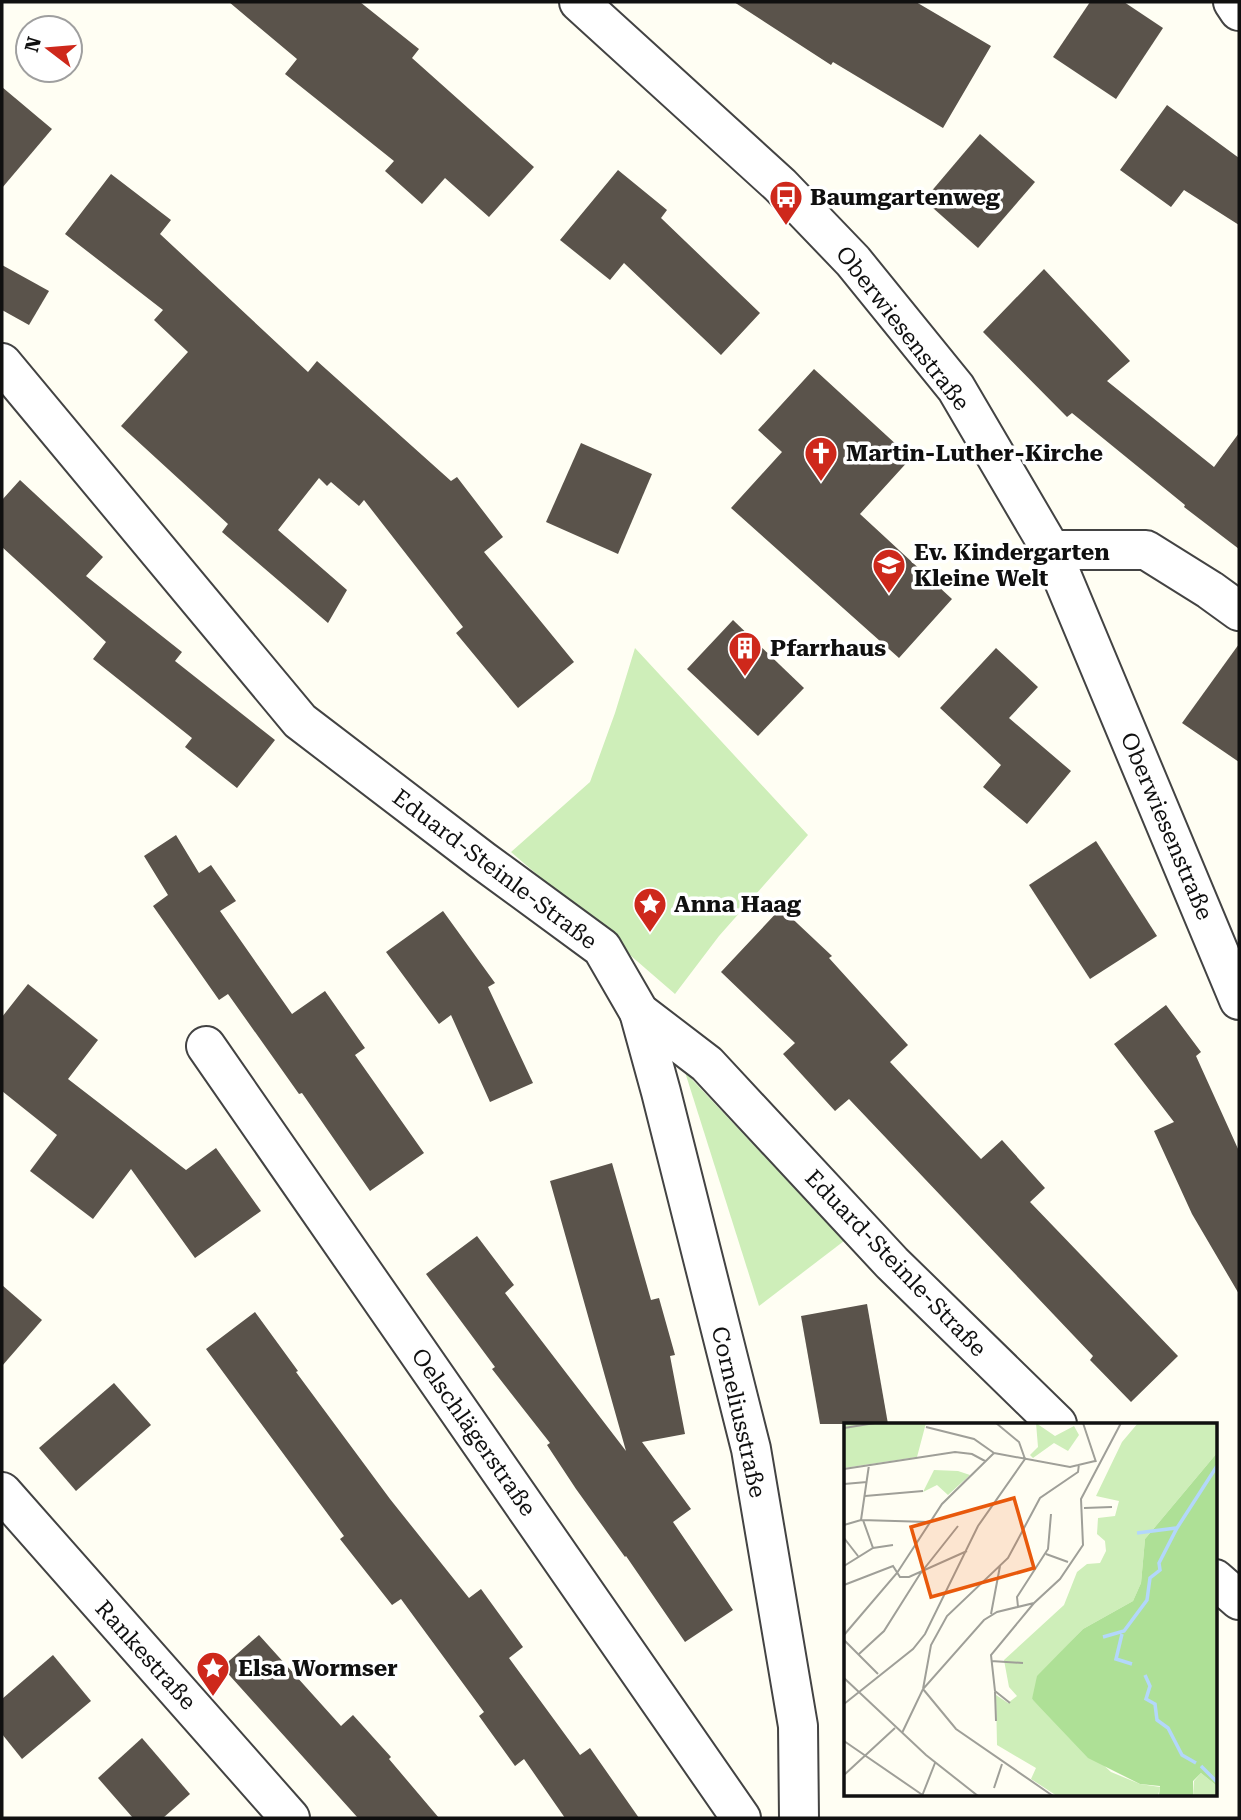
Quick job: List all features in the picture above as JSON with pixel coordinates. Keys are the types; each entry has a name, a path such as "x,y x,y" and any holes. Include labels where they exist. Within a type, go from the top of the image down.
{"street":[{"name":"Oberwiesenstraße","path":"579,2 780,186 853,261 956,388 1051,550 1239,1000"},
{"path":"1233,2 1239,11"},
{"name":"Eduard-Steinle-Straße","path":"2,363 300,721 602,948 639,1012 707,1064 892,1264 1056,1423"},
{"path":"1051,550 1146,550 1239,611"},
{"name":"Corneliusstraße","path":"639,1012 751,1449 799,1726 799,1818"},
{"name":"Oelschlägerstraße","path":"206,1046 741,1818"},
{"name":"Rankestraße","path":"2,1494 290,1818"},
{"path":"1216,1580 1239,1600"}],"green space":[{"path":"635,648 808,835 719,936 675,994 511,852 590,782"},
{"path":"685,1072 844,1241 759,1306"}],"building":[{"path":"229,2 360,2 419,49 412,58 534,167 489,217 445,178 422,204 385,171 394,161 285,74 297,59"},
{"path":"734,2 916,2 991,46 943,128 833,62 831,65"},
{"path":"1090,2 1124,2 1163,28 1116,99 1053,57"},
{"path":"2,87 52,129 2,188"},
{"path":"1167,105 1239,158 1239,225 1184,190 1171,207 1120,170"},
{"path":"980,134 1035,182 978,248 924,200"},
{"path":"618,170 667,210 661,218 760,313 721,355 624,263 610,280 560,240"},
{"path":"111,174 171,220 160,234 308,372 317,361 451,481 457,477 503,537 484,552 574,662 518,708 456,633 463,627 364,500 359,506 331,482 327,486 319,478 278,530 347,590 328,623 222,532 228,524 121,426 188,352 154,320 163,310 65,234"},
{"path":"2,265 49,291 29,325 2,310"},
{"path":"1044,269 1130,361 1107,381 1214,467 1239,433 1239,549 1184,507 1185,505 1072,413 1067,417 983,332"},
{"name":"Martin-Luther-Kirche","path":"814,369 911,458 860,514 952,599 899,658 731,508 782,452 758,430"},
{"path":"581,443 652,474 618,554 546,522"},
{"path":"20,480 103,557 86,576 182,652 175,661 275,740 237,788 185,747 192,738 93,659 106,642 2,547 2,500"},
{"name":"Pfarrhaus","path":"733,620 804,688 758,736 687,669"},
{"path":"1239,644 1239,762 1182,723"},
{"path":"996,648 1038,687 1009,718 1071,771 1027,824 983,787 1001,765 940,708"},
{"path":"176,835 199,873 211,865 236,901 220,911 292,1014 325,991 365,1048 355,1055 424,1153 370,1191 302,1093 299,1094 228,994 219,1000 153,906 168,895 144,856"},
{"path":"1096,841 1157,936 1090,979 1029,885"},
{"path":"781,908 832,956 829,958 908,1045 890,1062 981,1159 1002,1140 1045,1188 1030,1202 1178,1356 1131,1402 1090,1360 1093,1356 849,1099 835,1111 783,1054 795,1043 721,972"},
{"path":"443,911 495,983 488,987 533,1083 490,1102 451,1015 439,1024 386,952"},
{"path":"28,984 98,1040 68,1079 186,1170 216,1148 261,1211 195,1258 131,1169 93,1219 30,1171 57,1135 2,1091 2,1017"},
{"path":"1166,1005 1201,1052 1196,1056 1239,1151 1239,1294 1192,1214 1154,1131 1174,1122 1114,1044"},
{"path":"612,1163 651,1300 659,1298 675,1355 670,1356 685,1434 642,1442 691,1509 673,1522 733,1610 685,1642 576,1489 547,1445 550,1443 492,1369 495,1367 426,1274 477,1236 514,1285 505,1293 626,1451 550,1181"},
{"path":"2,1285 42,1320 2,1366"},
{"path":"867,1304 888,1423 820,1424 801,1316"},
{"path":"255,1312 390,1499 469,1598 481,1589 523,1647 509,1658 580,1755 590,1748 639,1818 565,1818 524,1759 515,1766 479,1716 484,1712 401,1599 392,1605 340,1539 344,1536 206,1349"},
{"path":"114,1383 151,1425 76,1491 39,1448"},
{"path":"259,1635 341,1726 353,1715 391,1757 389,1759 439,1818 358,1818 222,1667"},
{"path":"53,1655 91,1701 22,1759 2,1734 2,1699"},
{"path":"142,1738 190,1794 163,1818 133,1818 98,1778"}],"place":[{"name":"Baumgartenweg","path":"786,227"},
{"name":"Martin-Luther-Kirche","path":"821,483"},
{"name":"Ev. Kindergarten Kleine Welt","path":"889,595"},
{"name":"Pfarrhaus","path":"745,678"},
{"name":"Anna Haag","path":"650,934"},
{"name":"Elsa Wormser","path":"213,1698"}]}
